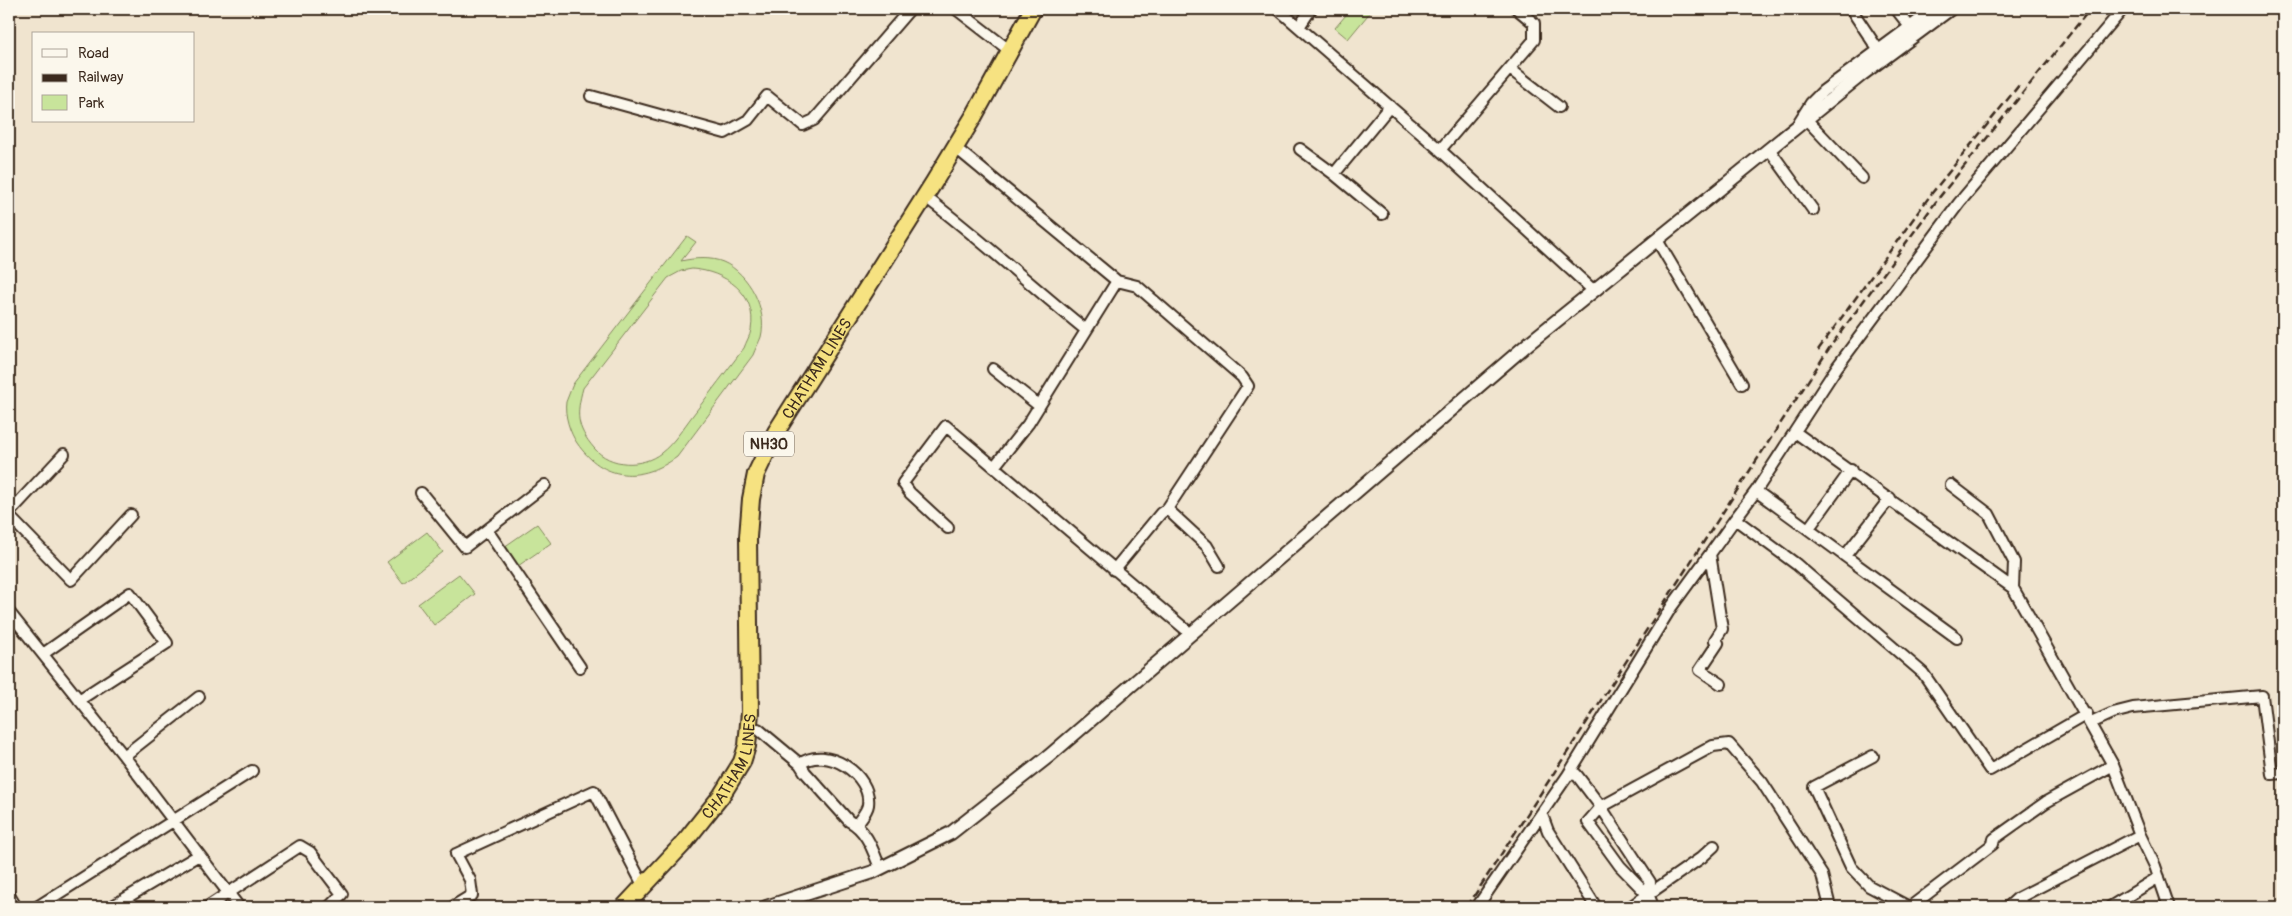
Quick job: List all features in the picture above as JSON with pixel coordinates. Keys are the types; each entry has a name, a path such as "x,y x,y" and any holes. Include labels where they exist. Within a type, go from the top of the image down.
{"highway":[{"name":"CHATHAM LINES","path":"639,907 681,860 741,784 754,756 758,729 760,505 766,475 779,445 962,153 1009,50 1033,9"},
{"name":"CHATHAM LINES","path":"624,907 644,887 721,796 742,762 747,746 750,712 748,537 751,500 756,474 762,459 776,432 978,117 1044,9"}],"street":[{"path":"591,96 725,133 748,120 767,96 802,125 814,120 910,9"},
{"path":"956,9 1009,50"},
{"path":"1278,9 1440,150 1594,291"},
{"path":"1299,27 1311,9"},
{"path":"1440,150 1534,40 1534,23 1517,9"},
{"path":"1851,9 1879,51"},
{"path":"1896,9 1910,27"},
{"path":"1801,123 1811,103 1823,91 1934,9"},
{"path":"766,907 880,868 951,833 1049,756 1529,343 1860,75 1950,9"},
{"path":"1477,907 1568,776 1672,606 1756,491 1837,368 1959,203 2122,9"},
{"path":"1510,68 1559,107"},
{"path":"1334,174 1390,106"},
{"path":"1801,123 1862,178"},
{"path":"1300,149 1334,174 1382,214"},
{"path":"1769,149 1813,210"},
{"path":"962,153 1117,281 1137,286 1242,377 1248,386 1167,509 1161,513 1114,570"},
{"path":"932,202 979,238 1007,265 1086,330"},
{"path":"1656,240 1742,384"},
{"path":"994,467 1028,424 1038,405 1117,281"},
{"path":"993,369 1038,405"},
{"path":"948,528 903,486 909,473 946,426 1191,634"},
{"path":"1796,432 2013,588 2089,719 2113,765 2140,835 2159,877 2169,907"},
{"path":"64,454 9,514 71,580 131,516"},
{"path":"1809,528 1851,470"},
{"path":"422,493 465,548 545,485"},
{"path":"1951,485 1989,514 2014,562 2013,588"},
{"path":"1756,491 1957,638"},
{"path":"1845,556 1890,498"},
{"path":"1167,509 1207,546 1219,566"},
{"path":"1735,519 1796,564 1923,673 1990,770 2089,719 2132,708 2262,696 2272,774 2283,773"},
{"path":"487,530 580,667"},
{"path":"1710,554 1722,630 1715,640 1718,643 1700,670 1721,684"},
{"path":"43,654 130,592 167,643 80,700"},
{"path":"9,612 13,624 43,654 80,700 239,907"},
{"path":"124,756 199,697"},
{"path":"758,729 800,764 849,821 856,825 868,841 880,868"},
{"path":"1653,907 1649,896 1620,866 1588,822 1602,807 1713,746 1729,744 1762,782 1822,875 1830,907"},
{"path":"1873,756 1814,787 1851,867 1869,886 1912,906 1993,844 1994,840 2046,802 2113,765"},
{"path":"800,764 808,758 832,758 839,761 852,772 868,793 868,808 856,825"},
{"path":"37,907 252,771"},
{"path":"1568,776 1576,774 1602,807 1650,882 1649,896"},
{"path":"454,906 472,895 470,880 456,854 594,790 644,887"},
{"path":"1542,815 1548,831 1596,907"},
{"path":"2008,907 2018,898 2140,835"},
{"path":"207,907 230,894 289,851 300,846 310,852 342,894 329,907"},
{"path":"1630,907 1649,896 1701,858 1714,846"},
{"path":"111,907 199,855"},
{"path":"2110,907 2159,877"},
{"path":"9,895 16,907"},
{"path":"2018,898 2024,907"}],"green space":[{"path":"1351,9 1372,10 1348,39 1335,28"},
{"path":"687,236 696,242 681,261 702,258 723,262 732,267 748,283 759,304 762,315 761,337 753,355 677,457 650,471 623,474 599,465 587,456 574,439 567,418 566,402 573,384","holes":["692,269 727,279 744,295 752,317 750,334 744,348 678,435 661,453 653,458 636,463 617,462 609,459 594,448 581,427 579,405 583,388 668,278 681,271"]},
{"path":"537,524 551,543 518,566 504,547"},
{"path":"427,532 443,552 403,583 387,562"},
{"path":"459,574 475,594 434,625 418,604"}],"railway":[{"path":"1467,907 1830,347 1938,199 2090,9"},
{"path":"1818,350 1932,193 2020,84"}]}
